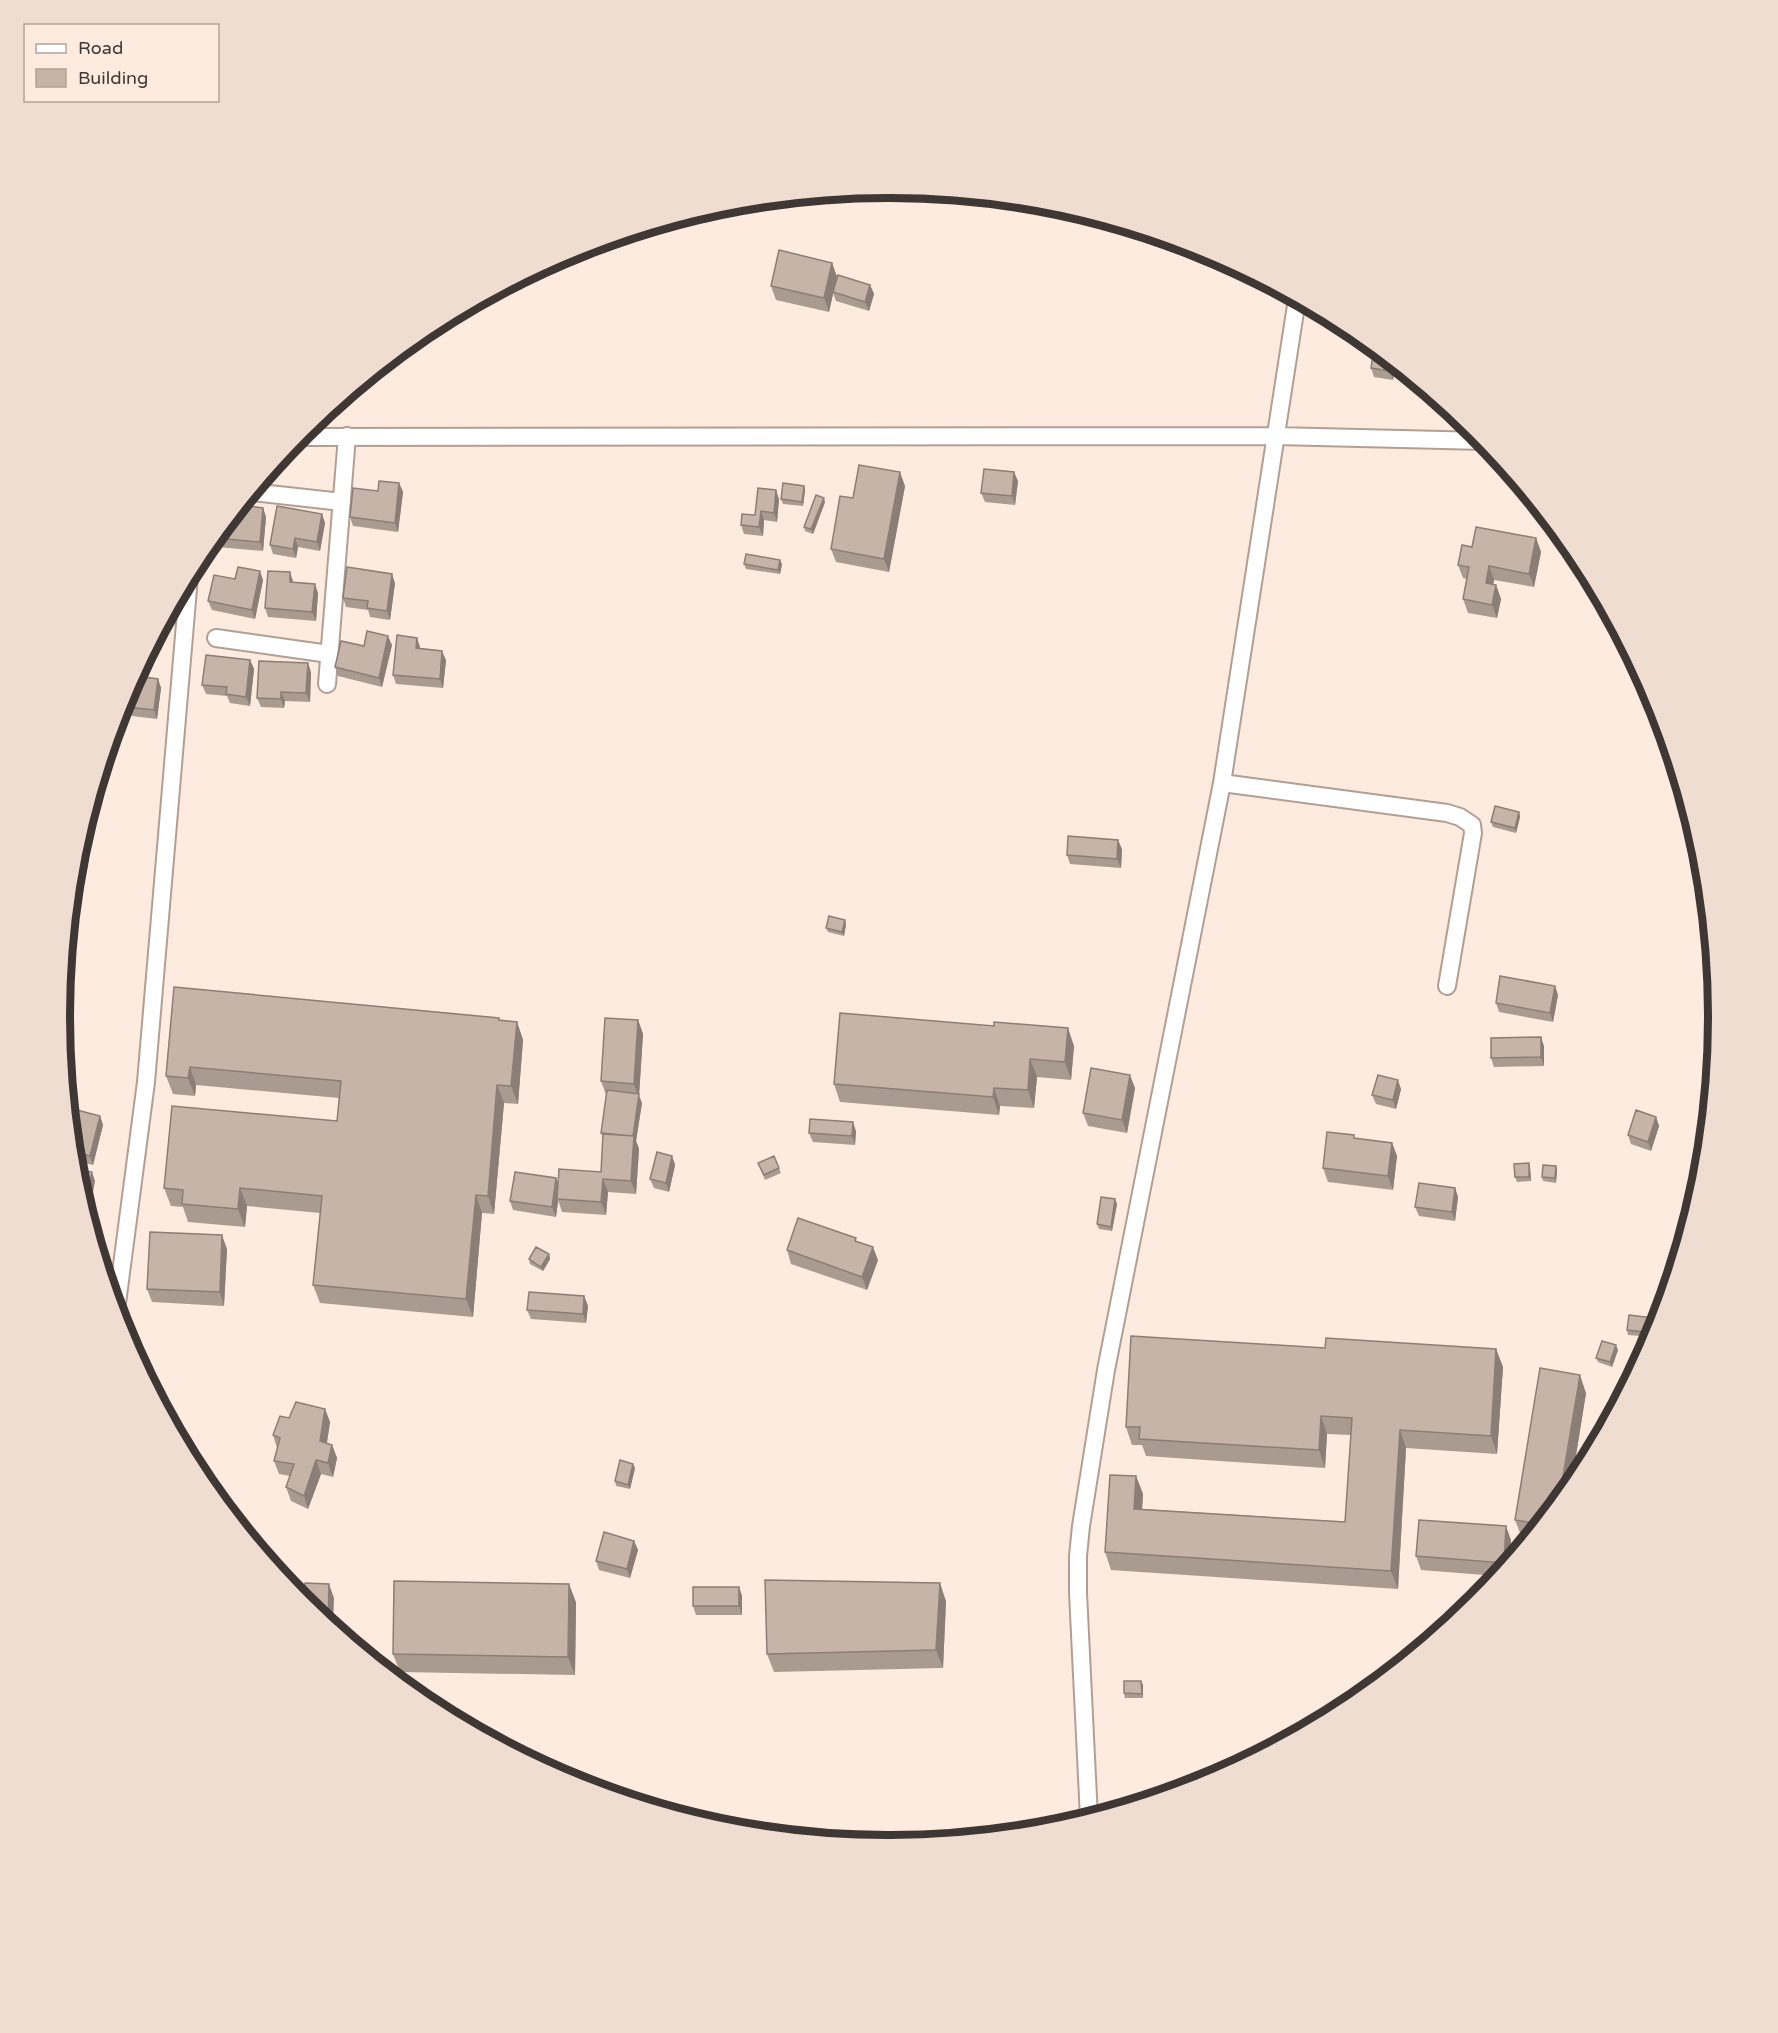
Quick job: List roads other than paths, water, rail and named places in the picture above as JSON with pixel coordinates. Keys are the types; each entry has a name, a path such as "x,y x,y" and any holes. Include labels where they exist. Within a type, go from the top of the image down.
{"street":[{"path":"1089,1810 1078,1593 1081,1526 1110,1347 1222,783 1296,307"},
{"path":"327,684 347,436"},
{"path":"311,437 1276,436 1470,441"},
{"path":"261,493 342,502"},
{"path":"119,1292 146,1082 187,595"},
{"path":"216,638 329,654"},
{"path":"1222,783 1447,813 1460,817 1472,825 1473,833 1447,986"}]}
